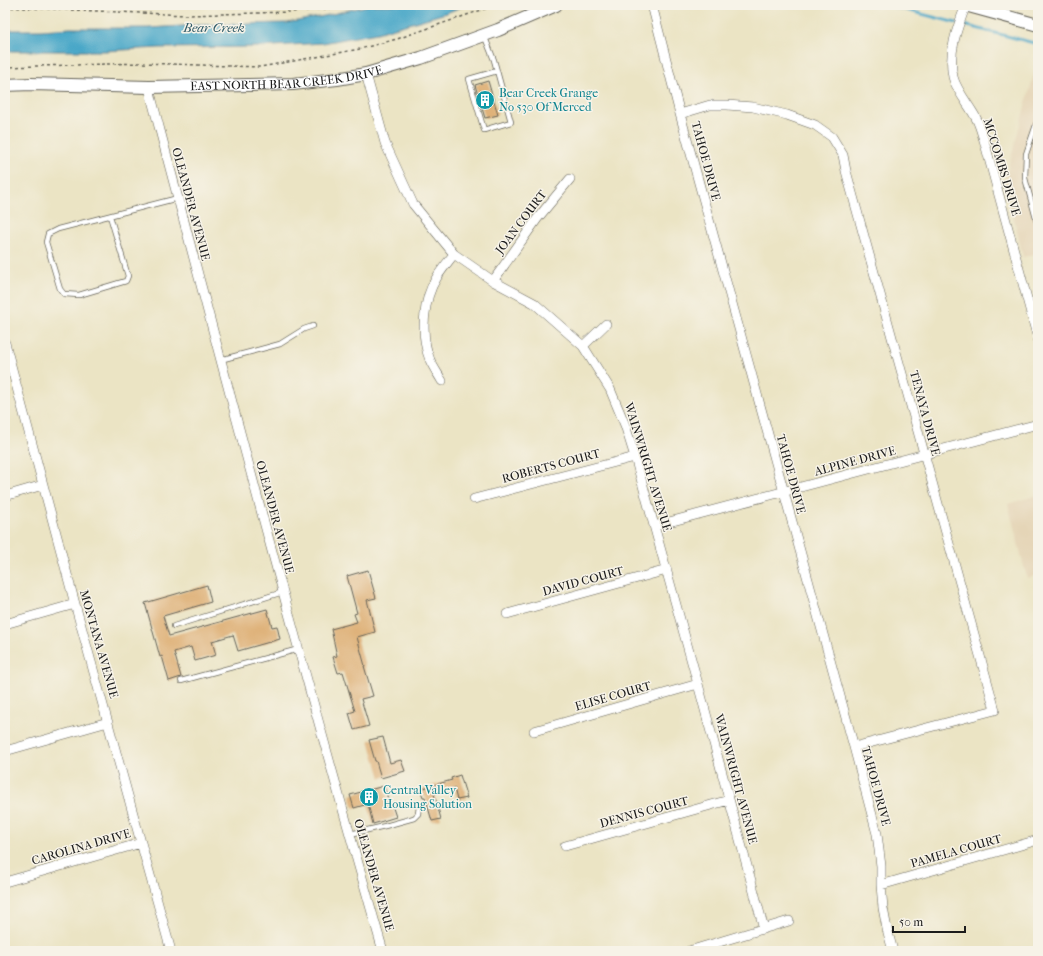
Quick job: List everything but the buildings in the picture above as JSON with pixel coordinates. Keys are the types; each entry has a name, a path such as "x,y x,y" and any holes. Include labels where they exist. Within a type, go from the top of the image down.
{"street":[{"name":"EAST NORTH BEAR CREEK DRIVE","path":"5,85 31,84 149,87 293,84 337,79 366,74 421,58 498,30 556,5"},
{"name":"TAHOE DRIVE","path":"652,5 680,114 854,747 876,834 881,866 883,908 893,951"},
{"path":"964,8 1038,25"},
{"name":"MCCOMBS DRIVE","path":"964,8 952,48 951,62 953,78 977,121 984,140 1038,339"},
{"name":"WAINWRIGHT AVENUE","path":"366,74 385,143 413,204 454,254 493,281 534,303 583,346 610,389 625,424 635,457 764,929"},
{"name":"OLEANDER AVENUE","path":"149,87 220,360 383,951"},
{"name":"TENAYA DRIVE","path":"680,114 710,106 727,105 753,107 787,115 815,125 832,137 843,155 848,179 995,710 854,747"},
{"name":"JOAN COURT","path":"493,281 537,219 570,179"},
{"path":"442,381 430,360 425,341 424,326 429,296 437,278 454,254"},
{"path":"583,346 606,324"},
{"name":"MONTANA AVENUE","path":"5,343 8,364 43,485 171,951"},
{"name":"ALPINE DRIVE","path":"654,526 1038,424"},
{"name":"ROBERTS COURT","path":"474,499 635,457"},
{"path":"5,496 43,485"},
{"name":"DAVID COURT","path":"507,614 666,570"},
{"path":"5,624 75,604"},
{"name":"ELISE COURT","path":"534,731 698,684"},
{"path":"5,750 108,722"},
{"name":"DENNIS COURT","path":"565,846 729,800"},
{"name":"PAMELA COURT","path":"881,885 1038,840"},
{"name":"CAROLINA DRIVE","path":"5,882 141,843"},
{"path":"689,951 789,921"}],"lane":[{"path":"484,35 494,60 511,122 484,130 469,79 497,72"},
{"path":"1038,119 1026,154 1024,178 1038,226"},
{"path":"110,216 128,276 126,281 79,295 64,294 60,289 46,242 48,234 58,229 178,198"},
{"path":"220,360 280,344 304,328 313,326"},
{"path":"174,626 284,592"},
{"path":"181,681 299,649"},
{"path":"350,834 414,818 418,814 419,806"}],"path":[{"path":"5,7 187,15 290,12 334,8 346,5"},
{"path":"5,67 141,63 260,67 360,49 389,41 496,5"},
{"path":"1028,5 1038,8"}],"shaded area":[{"path":"1038,60 1038,253 1023,257 1005,179"},
{"path":"1038,495 1038,575 1027,578 1008,504"}],"water":[{"name":"Bear Creek","path":"370,5 466,5 446,13 377,33 323,43 257,47 159,48 104,51 5,51 5,30 149,28 198,25 287,23"}],"waterway":[{"path":"887,5 1038,44"}],"place":[{"name":"Bear Creek Grange No 530 Of Merced","path":"485,100"},
{"name":"Central Valley Housing Solution","path":"369,797"}]}
